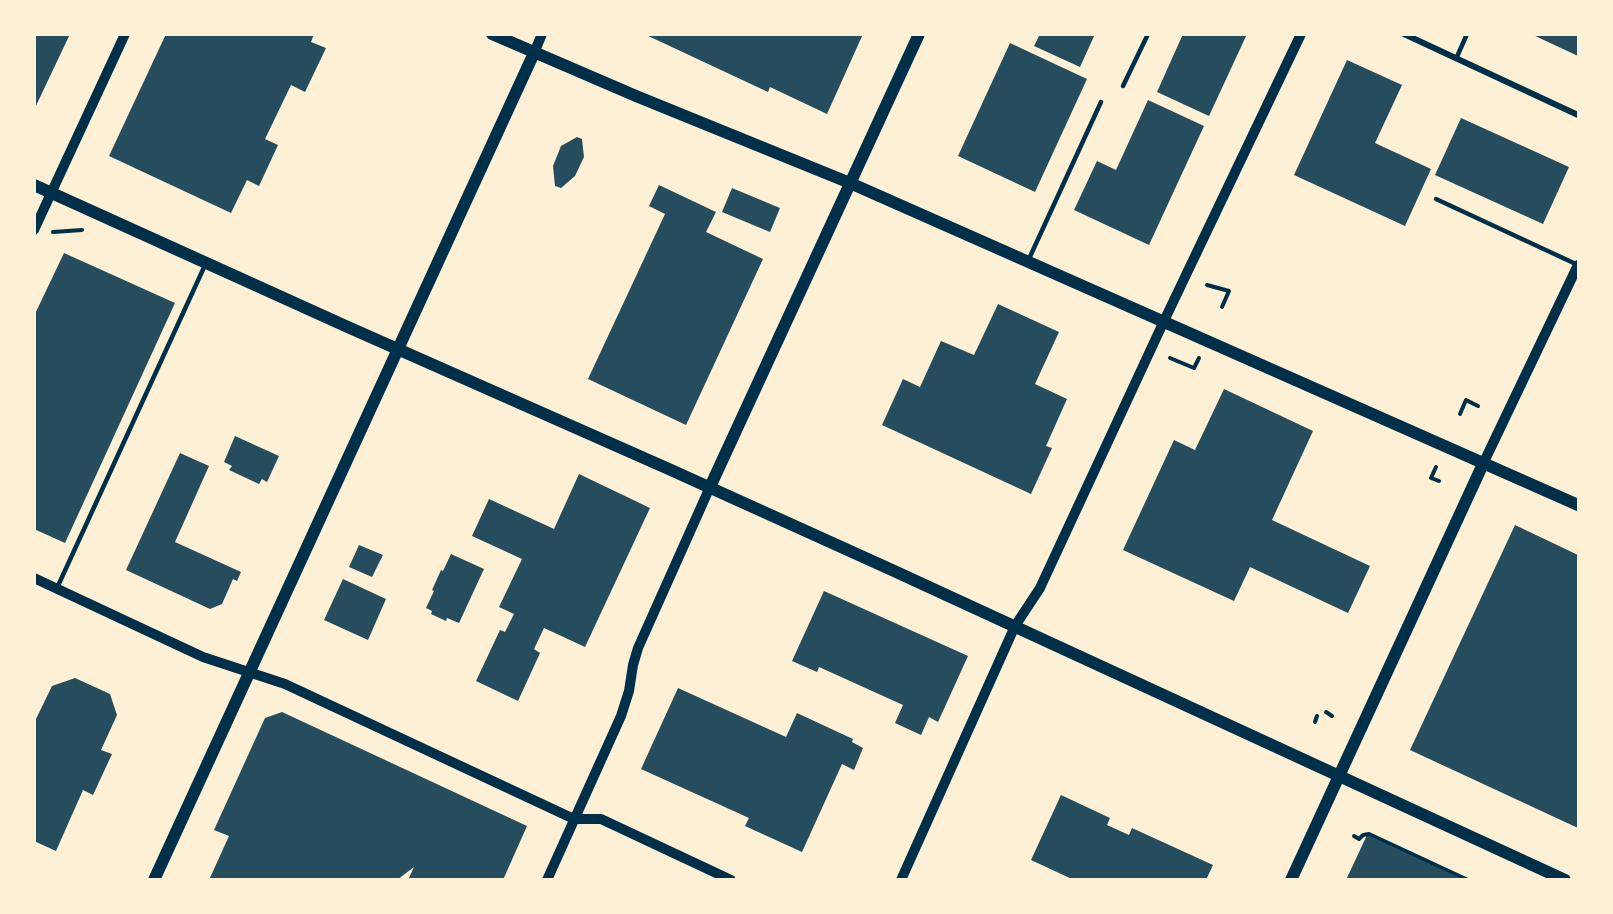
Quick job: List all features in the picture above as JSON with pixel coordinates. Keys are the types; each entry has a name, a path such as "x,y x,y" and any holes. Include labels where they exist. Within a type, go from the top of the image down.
{"main road":[{"path":"492,34 850,183 1578,505"},
{"path":"710,487 919,34"},
{"path":"154,879 534,53"},
{"path":"34,185 710,487 1565,879"},
{"path":"1291,879 1483,464"}],"street":[{"path":"34,230 125,34"},
{"path":"534,53 542,34"},
{"path":"901,879 1015,626 1040,588 1301,34"},
{"path":"1404,34 1578,115"},
{"path":"1483,464 1578,265"},
{"path":"547,879 621,716 630,691 633,665 638,648 710,487"},
{"path":"34,578 203,657 285,684 574,819 601,819 731,879"}],"lane":[{"path":"1123,86 1148,34"},
{"path":"1456,59 1467,34"},
{"path":"1028,261 1101,102"},
{"path":"1436,199 1578,265"},
{"path":"57,588 206,263"}],"path":[{"path":"1207,285 1229,291 1222,307"},
{"path":"1170,357 1194,368 1200,355"},
{"path":"1460,414 1466,400 1478,406"},
{"path":"1436,467 1431,478 1439,481"},
{"path":"1326,712 1332,716"},
{"path":"1315,722 1317,716"},
{"path":"1354,837 1359,839 1369,834 1468,879"}],"building":[{"path":"34,34 70,34 34,110"},
{"path":"166,34 314,34 311,42 326,48 305,92 291,85 265,139 278,145 259,186 247,180 231,213 109,156"},
{"path":"644,34 863,34 827,114 770,87 768,92"},
{"path":"1040,34 1095,34 1080,67 1034,46"},
{"path":"1183,34 1247,34 1209,116 1157,92"},
{"path":"1531,34 1578,34 1578,56"},
{"path":"1010,43 1087,79 1035,192 958,156"},
{"path":"1347,60 1402,85 1375,143 1431,169 1405,226 1294,175"},
{"path":"1148,100 1204,126 1149,245 1074,210 1097,161 1116,170"},
{"path":"1461,118 1569,167 1543,224 1435,175"},
{"path":"577,137 582,139 584,157 575,176 561,188 555,186 553,166 561,146"},
{"path":"659,185 716,212 706,232 763,259 686,425 588,379 665,214 649,206"},
{"path":"732,188 780,208 770,232 722,212"},
{"path":"64,253 175,303 65,543 34,529 34,316"},
{"path":"998,304 1059,332 1035,384 1067,399 1046,446 1052,448 1031,494 882,425 903,379 920,387 941,341 974,355"},
{"path":"1224,389 1313,431 1272,520 1370,566 1348,613 1250,567 1234,601 1123,550 1174,440 1195,450"},
{"path":"235,436 279,456 267,482 262,479 259,484 229,470 232,466 224,462"},
{"path":"180,453 209,466 175,542 241,572 237,581 233,579 222,604 210,609 126,570"},
{"path":"579,474 650,508 585,647 544,628 534,649 540,653 518,701 476,681 500,630 505,632 514,614 499,607 522,559 472,536 489,499 554,529"},
{"path":"1515,525 1578,555 1578,828 1410,750"},
{"path":"359,545 383,555 372,577 349,567"},
{"path":"451,554 484,569 459,623 447,618 446,621 431,614 432,611 426,608 441,570 443,571"},
{"path":"343,579 386,599 368,640 324,620"},
{"path":"824,591 968,656 938,722 929,717 921,735 895,723 903,705 819,667 817,672 792,661"},
{"path":"75,678 110,694 117,715 101,750 112,754 93,795 83,790 56,851 34,841 34,719 52,686"},
{"path":"678,688 786,737 797,713 853,739 852,742 863,748 854,770 842,764 802,852 745,826 749,818 641,769"},
{"path":"282,712 527,826 503,880 408,880 414,867 397,880 209,880 229,836 214,830 265,718"},
{"path":"1061,795 1110,818 1107,825 1129,835 1132,828 1213,865 1206,880 1074,880 1031,860"},
{"path":"1367,835 1464,880 1346,880"}]}
